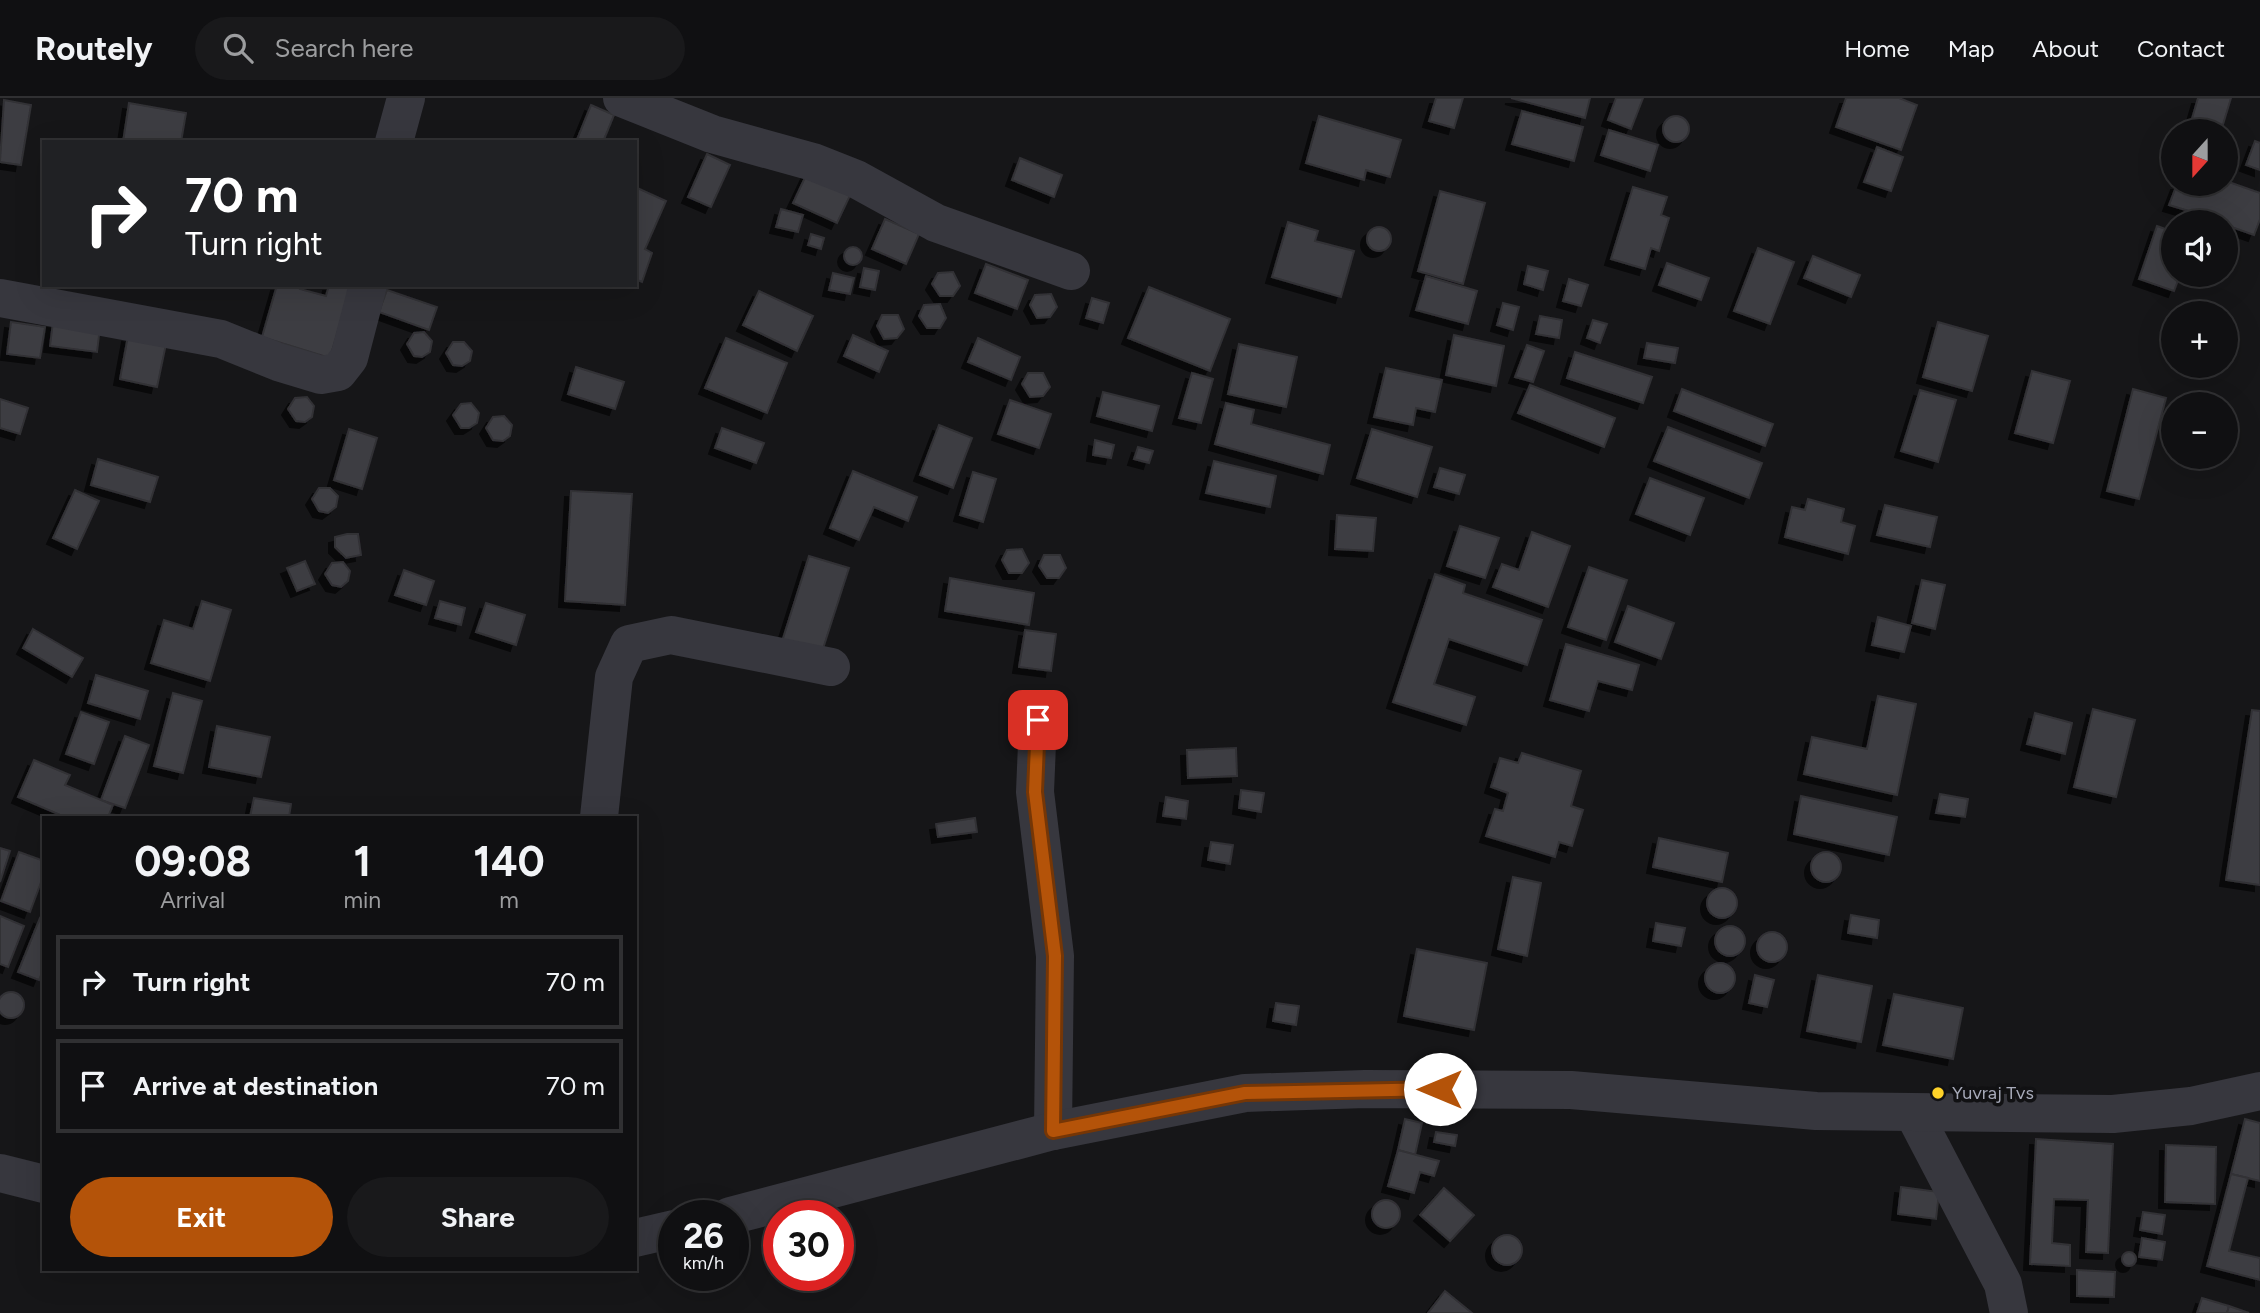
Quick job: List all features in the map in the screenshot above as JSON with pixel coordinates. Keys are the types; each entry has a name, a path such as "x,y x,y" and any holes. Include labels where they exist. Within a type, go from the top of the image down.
{"street":[{"path":"394,140 405,98"},
{"path":"622,98 712,134 801,159 856,179 936,223 1070,271"},
{"path":"0,298 221,339 278,362 321,375 338,372 349,358 367,287"},
{"path":"599,816 614,677 629,645 671,635 831,667"},
{"path":"1038,720 1035,792 1055,956 1053,1131"},
{"path":"749,1211 1053,1131 1245,1093 1365,1089 1571,1090 1816,1111 2113,1114 2191,1106 2260,1091"},
{"path":"1914,1114 2003,1284 2009,1313"},
{"path":"0,1173 42,1184"},
{"path":"637,1238 658,1233"}],"building":[{"path":"1436,98 1463,98 1454,128 1429,121"},
{"path":"1511,98 1590,98 1585,118"},
{"path":"1616,98 1643,98 1631,129 1608,120"},
{"path":"1846,98 1899,98 1917,105 1901,150 1836,127"},
{"path":"2198,98 2231,98 2225,119 2192,119"},
{"path":"4,100 31,105 21,165 0,162"},
{"path":"129,103 186,113 181,140 123,140"},
{"path":"591,105 614,115 604,140 577,140"},
{"path":"1522,111 1583,127 1574,161 1512,144"},
{"path":"1319,116 1401,140 1390,177 1366,170 1364,180 1306,163"},
{"path":"1676,116 1685,120 1689,129 1685,138 1676,142 1667,138 1663,129 1667,120"},
{"path":"1609,130 1658,145 1650,171 1601,155"},
{"path":"2255,141 2260,143 2260,170 2246,165"},
{"path":"1877,147 1903,157 1891,191 1864,182"},
{"path":"707,154 730,165 711,207 688,197"},
{"path":"1020,158 1062,175 1054,197 1012,180"},
{"path":"809,169 853,189 837,223 793,203"},
{"path":"2238,185 2260,193 2260,219 2254,235 2238,229 2238,210 2186,210 2169,205 2172,196 2238,196"},
{"path":"1633,187 1667,197 1661,215 1669,218 1659,251 1651,248 1645,269 1611,259"},
{"path":"637,188 666,201 645,249 652,253 642,282 637,280"},
{"path":"1440,191 1485,203 1463,284 1418,271"},
{"path":"781,209 803,215 798,232 776,227"},
{"path":"885,219 919,234 906,264 872,249"},
{"path":"1288,222 1318,231 1315,241 1354,251 1341,297 1272,277"},
{"path":"2157,226 2161,227 2161,287 2139,279"},
{"path":"1379,227 1388,230 1391,239 1388,248 1379,251 1370,248 1367,239 1370,230"},
{"path":"811,234 824,238 821,249 808,245"},
{"path":"853,247 859,250 862,256 859,262 853,265 847,262 844,256 847,250"},
{"path":"1758,248 1794,262 1770,324 1734,311"},
{"path":"1813,256 1860,275 1851,297 1804,278"},
{"path":"1667,263 1709,278 1701,300 1659,285"},
{"path":"986,264 1028,280 1017,309 975,293"},
{"path":"1528,266 1548,271 1543,290 1524,284"},
{"path":"864,268 879,271 875,290 860,287"},
{"path":"953,272 960,286 953,296 940,296 932,284 938,273"},
{"path":"833,273 854,278 850,294 829,290"},
{"path":"1426,276 1477,291 1468,324 1416,310"},
{"path":"1569,279 1588,285 1581,306 1563,301"},
{"path":"276,287 300,287 326,296 328,287 350,287 330,358 262,337"},
{"path":"1149,287 1230,319 1210,371 1128,338"},
{"path":"387,290 437,307 429,330 379,312"},
{"path":"759,291 813,316 797,351 743,325"},
{"path":"1051,294 1057,307 1050,317 1037,318 1030,305 1035,295"},
{"path":"1092,298 1109,303 1103,323 1086,318"},
{"path":"1503,303 1519,307 1513,330 1497,325"},
{"path":"940,304 946,318 940,328 927,328 919,316 924,305"},
{"path":"882,315 898,315 904,329 897,338 884,339 877,326"},
{"path":"1540,316 1562,320 1559,338 1536,334"},
{"path":"1593,320 1607,324 1600,343 1587,338"},
{"path":"11,322 45,327 40,358 7,354"},
{"path":"53,322 100,327 97,352 50,346"},
{"path":"1938,322 1988,336 1972,391 1923,377"},
{"path":"424,332 432,341 430,352 422,357 414,356 407,344 414,333"},
{"path":"853,335 888,351 879,372 844,356"},
{"path":"1454,335 1504,346 1496,386 1446,375"},
{"path":"128,336 166,344 157,387 120,379"},
{"path":"726,338 787,363 767,413 705,388"},
{"path":"978,338 1020,357 1011,380 968,362"},
{"path":"453,342 464,342 472,351 470,361 462,366 453,365 446,353"},
{"path":"1647,343 1678,348 1675,363 1644,358"},
{"path":"1239,344 1297,357 1286,407 1228,394"},
{"path":"1527,345 1544,351 1533,382 1515,377"},
{"path":"1575,352 1652,377 1643,403 1567,378"},
{"path":"576,367 624,382 615,409 568,394"},
{"path":"1386,368 1442,380 1435,412 1416,408 1413,425 1374,417"},
{"path":"2032,371 2070,381 2053,443 2015,433"},
{"path":"1028,373 1043,373 1050,387 1043,396 1030,397 1022,384"},
{"path":"1192,373 1213,379 1201,423 1179,418"},
{"path":"1530,385 1615,418 1604,447 1518,413"},
{"path":"1682,389 1773,424 1765,446 1674,411"},
{"path":"2133,389 2161,397 2161,417 2139,499 2107,491"},
{"path":"1920,390 1956,400 1938,462 1901,451"},
{"path":"1103,392 1159,406 1152,431 1097,416"},
{"path":"307,397 314,406 312,417 305,422 296,421 288,409 295,398"},
{"path":"0,399 28,408 20,434 0,428"},
{"path":"1010,400 1051,414 1039,448 998,434"},
{"path":"471,403 479,413 477,423 469,428 461,428 453,415 461,404"},
{"path":"1226,403 1254,410 1251,424 1330,445 1323,474 1215,444"},
{"path":"504,416 512,425 510,436 503,441 493,440 486,428 493,417"},
{"path":"939,425 972,438 953,488 920,475"},
{"path":"1668,427 1762,463 1749,498 1654,461"},
{"path":"722,428 764,443 756,463 715,448"},
{"path":"349,429 377,438 362,489 334,480"},
{"path":"1372,429 1432,447 1417,497 1357,478"},
{"path":"1095,440 1114,445 1111,458 1093,455"},
{"path":"1138,447 1153,451 1149,463 1134,459"},
{"path":"98,459 158,477 150,502 91,485"},
{"path":"1214,461 1276,476 1270,507 1206,493"},
{"path":"1440,468 1465,475 1459,494 1434,487"},
{"path":"853,471 917,497 908,521 874,507 859,540 830,528"},
{"path":"973,472 996,479 983,522 960,515"},
{"path":"1650,478 1704,498 1690,535 1636,514"},
{"path":"319,488 330,488 338,496 336,507 328,513 319,511 312,499"},
{"path":"75,490 99,501 77,549 53,538"},
{"path":"571,491 632,494 625,605 565,601"},
{"path":"1808,499 1844,509 1841,522 1855,526 1848,554 1785,537 1792,507 1805,510"},
{"path":"1885,505 1937,517 1930,547 1877,535"},
{"path":"1337,515 1376,518 1373,551 1335,549"},
{"path":"1460,526 1499,538 1485,578 1447,566"},
{"path":"1532,532 1570,546 1548,607 1493,587 1502,564 1519,570"},
{"path":"358,534 361,555 346,558 335,547 335,537"},
{"path":"1022,549 1029,563 1022,573 1009,573 1002,560 1007,550"},
{"path":"1044,555 1060,555 1066,568 1059,578 1047,578 1039,566"},
{"path":"809,556 849,568 818,664 779,651"},
{"path":"305,561 315,584 297,591 287,568"},
{"path":"343,562 350,571 348,581 341,587 332,585 325,574 332,563"},
{"path":"1589,567 1627,580 1606,640 1568,627"},
{"path":"404,570 434,581 426,605 395,595"},
{"path":"1435,574 1465,585 1463,593 1542,620 1527,665 1449,639 1434,684 1475,697 1466,725 1393,702"},
{"path":"950,578 1034,593 1029,625 945,611"},
{"path":"1922,580 1945,585 1935,629 1912,623"},
{"path":"202,601 231,610 210,681 151,663 164,620 193,629"},
{"path":"440,601 465,608 461,625 435,618"},
{"path":"486,603 525,615 516,645 476,632"},
{"path":"1628,606 1674,623 1661,659 1615,642"},
{"path":"1878,617 1911,626 1904,652 1872,645"},
{"path":"33,629 83,658 72,677 23,648"},
{"path":"1025,630 1056,634 1051,671 1019,667"},
{"path":"1566,644 1639,665 1632,690 1598,681 1589,711 1550,700"},
{"path":"96,675 148,691 140,719 88,703"},
{"path":"173,693 202,701 183,773 154,766"},
{"path":"1878,696 1916,704 1897,795 1804,774 1812,737 1867,749"},
{"path":"2093,709 2135,720 2116,797 2074,787"},
{"path":"2252,710 2260,711 2260,885 2226,880"},
{"path":"81,712 109,722 94,764 66,754"},
{"path":"2035,713 2072,723 2065,754 2027,744"},
{"path":"217,726 270,737 261,777 209,767"},
{"path":"125,736 149,745 125,808 101,800"},
{"path":"1236,748 1237,776 1188,778 1187,750"},
{"path":"1522,753 1581,771 1571,806 1583,810 1572,846 1559,842 1555,857 1486,836 1495,809 1503,811 1508,793 1491,787 1500,758 1518,763"},
{"path":"34,760 70,775 65,785 113,805 108,816 63,816 18,797"},
{"path":"1241,790 1264,793 1261,812 1239,808"},
{"path":"1940,794 1968,799 1965,817 1936,813"},
{"path":"1801,796 1897,817 1889,855 1794,834"},
{"path":"1166,797 1188,801 1186,819 1163,816"},
{"path":"254,798 291,804 289,816 250,816"},
{"path":"975,818 977,832 938,837 936,824"},
{"path":"1659,838 1728,853 1722,882 1653,867"},
{"path":"1211,842 1233,845 1230,864 1208,860"},
{"path":"0,848 10,851 0,882"},
{"path":"19,852 42,860 42,879 30,912 1,901"},
{"path":"1826,852 1832,853 1840,861 1840,873 1832,881 1826,882 1820,881 1812,873 1811,867 1812,861 1820,853"},
{"path":"1513,877 1541,883 1527,956 1498,949"},
{"path":"1722,888 1728,889 1736,897 1736,909 1728,917 1722,918 1716,917 1708,909 1707,903 1708,897 1716,889"},
{"path":"1851,915 1879,920 1877,938 1848,933"},
{"path":"0,916 24,926 8,967 0,964"},
{"path":"40,918 42,973 39,980 18,972"},
{"path":"1656,923 1685,928 1681,946 1653,941"},
{"path":"1730,926 1736,927 1744,935 1744,947 1736,955 1730,956 1724,955 1716,947 1715,941 1716,935 1724,927"},
{"path":"1772,932 1778,933 1786,941 1786,953 1778,961 1772,962 1766,961 1758,953 1757,947 1758,941 1766,933"},
{"path":"1417,949 1487,963 1474,1030 1404,1016"},
{"path":"1720,963 1730,968 1735,978 1730,988 1720,993 1710,988 1705,978 1710,968"},
{"path":"1755,975 1774,980 1767,1007 1749,1003"},
{"path":"1818,975 1872,986 1861,1042 1807,1031"},
{"path":"6,993 16,993 23,1000 23,1010 16,1017 6,1017 -1,1010 -1,1000"},
{"path":"1894,994 1963,1008 1953,1059 1883,1045"},
{"path":"1276,1003 1299,1006 1296,1025 1273,1021"},
{"path":"1405,1119 1422,1123 1415,1155 1398,1150"},
{"path":"2245,1119 2260,1123 2260,1181 2231,1174"},
{"path":"1436,1132 1457,1135 1455,1146 1434,1142"},
{"path":"2036,1139 2113,1144 2108,1253 2086,1252 2088,1200 2054,1199 2052,1243 2070,1245 2070,1266 2030,1264"},
{"path":"2166,1145 2216,1147 2215,1204 2165,1202"},
{"path":"1398,1150 1439,1161 1434,1176 1420,1172 1414,1193 1388,1186"},
{"path":"2231,1174 2248,1178 2229,1251 2260,1258 2260,1280 2207,1266"},
{"path":"1901,1187 1939,1192 1936,1219 1898,1214"},
{"path":"1444,1188 1474,1215 1450,1241 1420,1215"},
{"path":"1386,1200 1396,1204 1400,1214 1396,1224 1386,1228 1376,1224 1372,1214 1376,1204"},
{"path":"2143,1212 2165,1215 2162,1234 2140,1230"},
{"path":"1507,1235 1513,1236 1521,1244 1521,1256 1513,1264 1507,1265 1501,1264 1493,1256 1492,1250 1493,1244 1501,1236"},
{"path":"2142,1238 2165,1242 2162,1260 2139,1257"},
{"path":"2126,1252 2132,1252 2136,1259 2132,1266 2126,1266 2122,1262 2122,1256"},
{"path":"2077,1270 2115,1272 2114,1297 2077,1296"},
{"path":"1445,1291 1472,1313 1428,1313"},
{"path":"2202,1298 2229,1306 2227,1313 2197,1313"},
{"path":"2229,1306 2249,1313 2227,1313"}],"place":[{"name":"Yuvraj Tvs","path":"1938,1093"}],"route":[{"path":"1038,720 1035,792 1055,956 1053,1131 1245,1093 1440,1089"}]}
